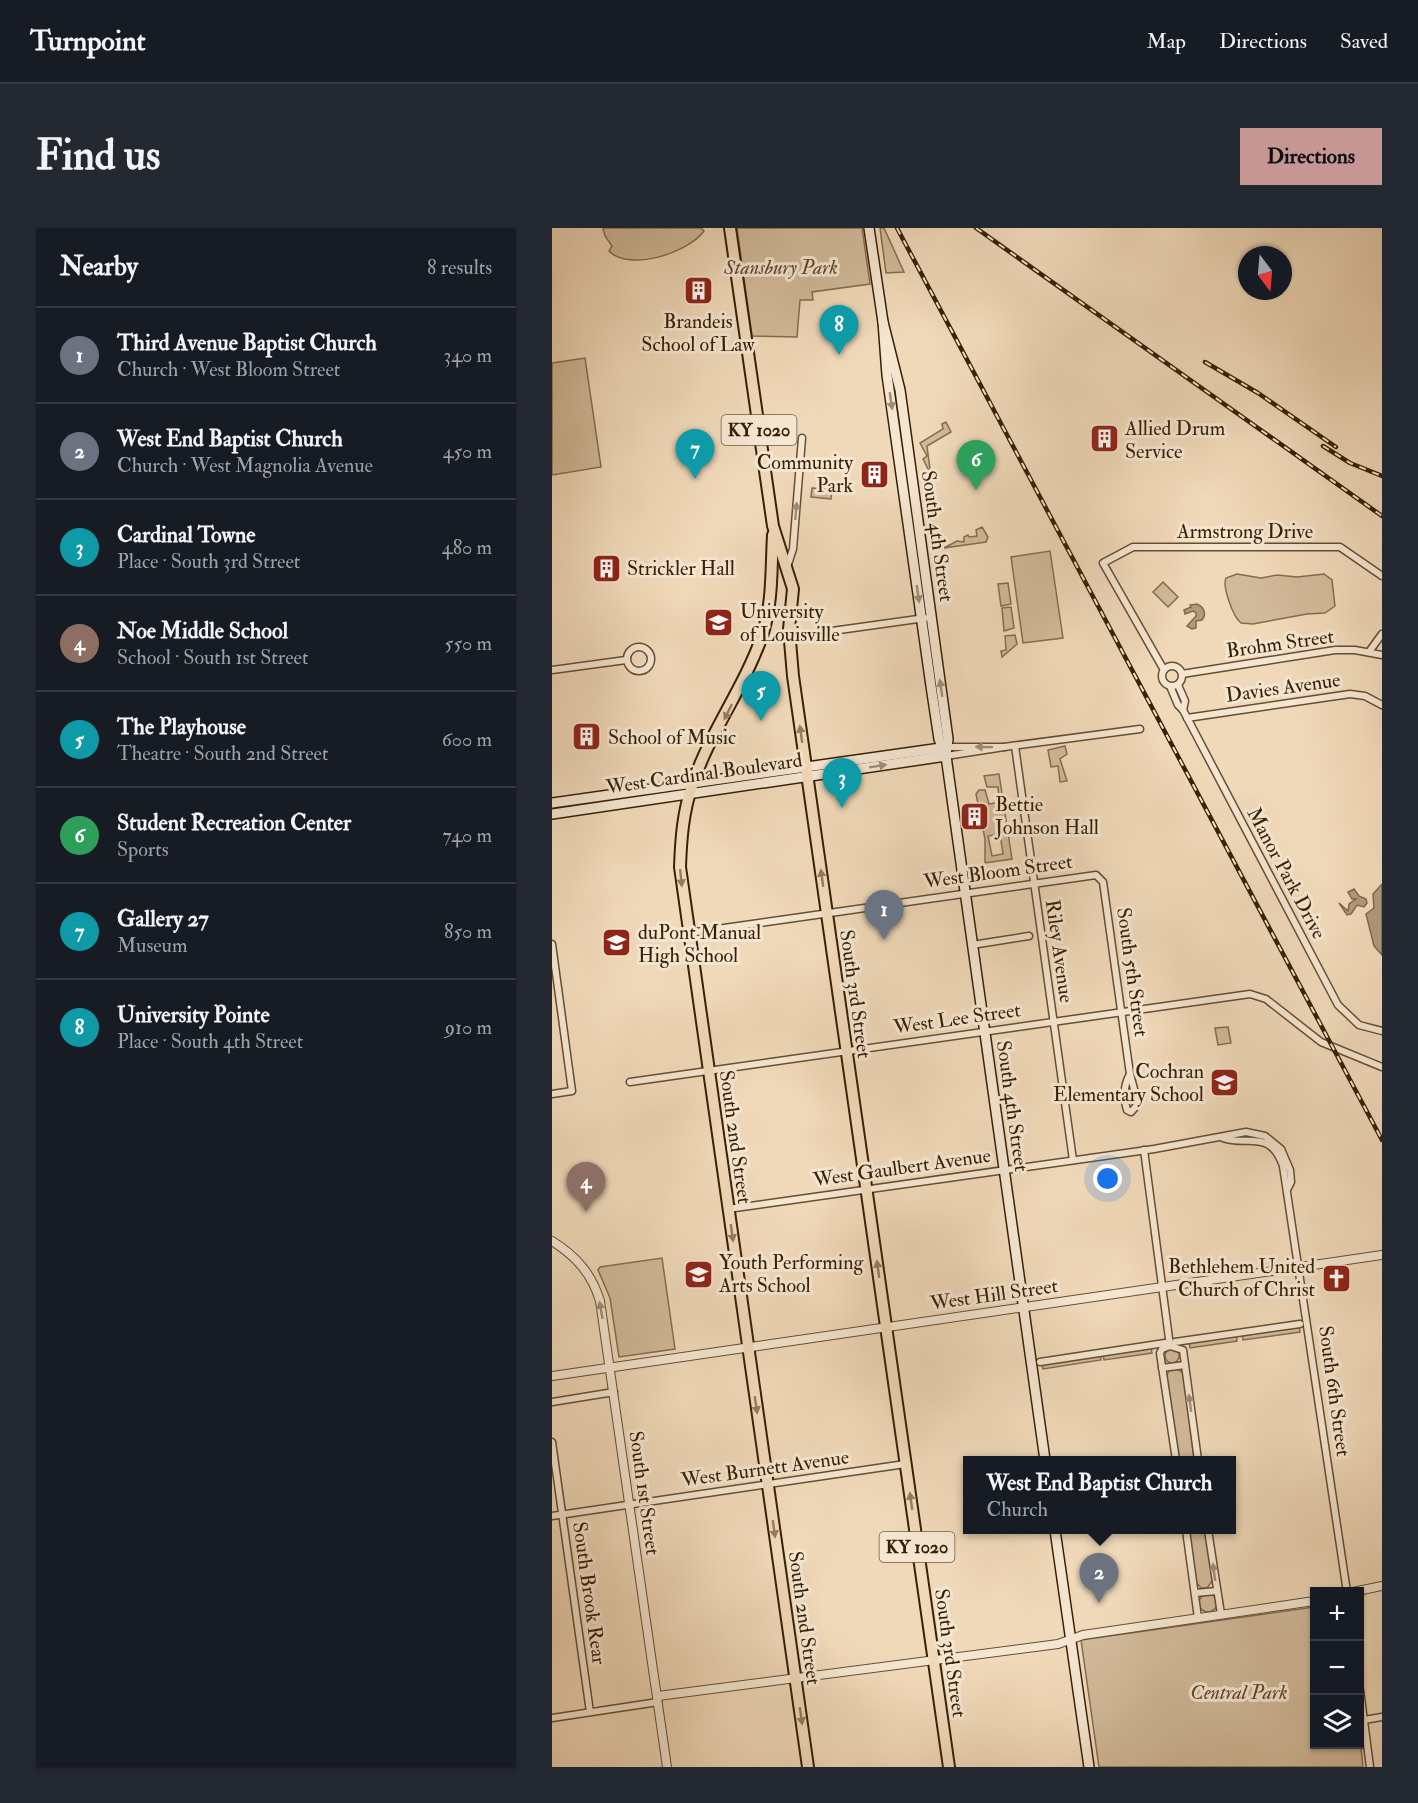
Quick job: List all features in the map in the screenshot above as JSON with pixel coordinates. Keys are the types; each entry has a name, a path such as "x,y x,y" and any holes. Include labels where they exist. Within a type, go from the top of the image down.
{"main road":[{"name":"South 3rd Street","path":"730,228 773,526 793,593 789,637 806,771 949,1767"},
{"name":"South 4th Street","path":"869,228 883,322 887,375 926,618 1045,1456"},
{"name":"South 2nd Street","path":"773,526 769,609 754,656 691,789 682,829 680,867 808,1767"},
{"path":"772,582 784,582 793,593"},
{"name":"West Cardinal Boulevard","path":"552,814 691,789 945,750"},
{"name":"West Cardinal Boulevard","path":"552,803 691,789"},
{"path":"1056,1534 1089,1767"}],"street":[{"path":"787,568 793,549 802,438"},
{"name":"Armstrong Drive","path":"1103,563 1134,548 1340,547 1382,576"},
{"name":"Manor Park Drive","path":"1103,563 1164,670 1162,678 1170,686 1178,705 1183,710 1338,1005 1359,1025 1382,1031"},
{"path":"789,637 926,618"},
{"path":"1369,652 1382,634"},
{"path":"638,647 648,651 651,659 649,667 638,672 631,670 626,660 631,650 638,647"},
{"name":"Brohm Street","path":"1182,674 1335,650 1382,655"},
{"path":"552,670 626,660"},
{"path":"1164,670 1175,666 1182,674 1178,685 1170,686"},
{"name":"Manor Park Drive","path":"1178,685 1185,701 1183,710"},
{"name":"Davies Avenue","path":"1187,718 1341,694 1365,696 1382,705"},
{"name":"West Cardinal Boulevard","path":"945,750 1015,746 1140,729"},
{"name":"Riley Avenue","path":"1015,746 1073,1160"},
{"name":"West Bloom Street","path":"689,933 1090,874 1099,876"},
{"name":"South 5th Street","path":"1099,876 1103,882 1130,1074 1138,1104 1136,1110 1131,1112 1127,1110 1125,1098 1126,1080 1130,1074"},
{"path":"972,945 1029,936"},
{"path":"552,944 572,1091 552,1094"},
{"name":"West Lee Street","path":"630,1082 1253,994 1270,1002 1313,1038 1382,1067"},
{"name":"West Gaulbert Avenue","path":"728,1209 1144,1150 1251,1132 1274,1141 1288,1162 1291,1182 1288,1188 1290,1196"},
{"path":"1144,1150 1170,1344"},
{"name":"South 6th Street","path":"1290,1196 1346,1587"},
{"name":"South 1st Street","path":"552,1242 576,1258 594,1283 602,1307 667,1767"},
{"name":"West Hill Street","path":"552,1376 1382,1255"},
{"path":"1040,1362 1300,1324"},
{"path":"1170,1344 1183,1350 1197,1456"},
{"path":"1170,1344 1161,1350 1175,1456"},
{"path":"1162,1368 1185,1365"},
{"path":"552,1402 614,1392"},
{"name":"South Brook Rear","path":"552,1442 590,1712"},
{"name":"West Burnett Avenue","path":"552,1516 905,1464"},
{"path":"1187,1534 1198,1618"},
{"path":"1209,1534 1221,1614"},
{"path":"1364,1590 1382,1586"},
{"path":"1196,1593 1217,1591"},
{"path":"552,1718 795,1677 1065,1643 1083,1635 1310,1602"},
{"path":"1370,1767 1364,1720 1382,1717"}],"green space":[{"path":"603,228 701,228 704,231 696,239 672,253 644,260 630,260 618,257 609,251 612,246"},
{"name":"Stansbury Park","path":"737,228 862,228 870,284 812,292 813,300 800,300 797,337 752,336"},
{"path":"880,228 884,228 904,272 886,273"},
{"path":"585,358 601,467 552,475 552,363"},
{"path":"895,399 912,507 909,507"},
{"path":"946,422 951,432 927,446 932,485 925,474 929,471 923,459 927,456 920,443 943,429 942,424"},
{"path":"812,488 832,490 831,499 811,497"},
{"path":"982,527 988,537 986,542 944,548 957,541 964,542 964,537 968,535 969,537 977,536 976,530"},
{"path":"1050,551 1063,638 1023,643 1011,557"},
{"path":"1237,574 1261,578 1277,575 1297,577 1324,574 1332,580 1335,606 1325,613 1253,624 1241,623 1232,608 1225,582 1226,578"},
{"path":"1163,582 1178,597 1168,607 1153,592"},
{"path":"1008,583 1011,604 1001,606 998,584"},
{"path":"1011,607 1014,628 1004,631 1002,608"},
{"path":"1015,635 1017,644 1002,657 1001,651 1006,650 1005,636"},
{"path":"1065,746 1067,754 1060,759 1067,781 1060,782 1058,766 1051,767 1048,750"},
{"path":"999,774 1012,859 985,863 985,839 976,794 979,790 985,790 989,804 995,803 999,798 998,787 987,787 984,776","holes":["1000,834 1003,854 992,856 988,836"]},
{"path":"1228,1027 1231,1043 1218,1045 1215,1028"},
{"path":"662,1258 675,1349 619,1357 610,1298 598,1270 600,1267"},
{"path":"1299,1325 1300,1332 1243,1340 1242,1333"},
{"path":"1236,1334 1237,1341 1190,1348 1189,1341"},
{"path":"1151,1347 1152,1353 1104,1360 1103,1354"},
{"path":"1169,1349 1175,1349 1179,1356 1175,1363 1169,1363 1165,1359 1165,1353"},
{"path":"1100,1354 1101,1360 1043,1369 1042,1363"},
{"path":"1176,1368 1184,1374 1194,1456 1178,1456 1166,1377 1169,1371"},
{"path":"1189,1534 1207,1534 1213,1580 1207,1588 1201,1588 1196,1582"},
{"path":"1208,1594 1214,1597 1217,1603 1214,1609 1208,1612 1202,1609 1199,1603 1202,1597"},
{"name":"Central Park","path":"1310,1608 1310,1749 1361,1749 1363,1767 1099,1767 1081,1640"}],"shaded area":[{"path":"1197,604 1203,609 1204,615 1202,620 1196,621 1196,628 1192,629 1187,626 1196,613 1193,611 1185,614 1184,610 1191,607 1190,605"},
{"path":"1382,884 1382,955 1374,946 1366,914 1374,908 1373,894"},
{"path":"1354,889 1359,896 1366,899 1367,903 1364,907 1357,905 1351,914 1347,915 1339,903 1348,911 1349,904 1356,899 1352,899 1348,892"}],"railway":[{"path":"897,228 1382,1140"},
{"path":"976,228 1382,516"},
{"path":"1205,362 1258,393 1336,447"},
{"path":"1323,446 1350,463 1382,476"}],"place":[{"name":"Brandeis School of Law","path":"698,290"},
{"name":"University Pointe","path":"839,355"},
{"name":"Allied Drum Service","path":"1104,439"},
{"name":"Community Park","path":"874,474"},
{"name":"Gallery 27","path":"695,479"},
{"name":"Student Recreation Center","path":"976,490"},
{"name":"Strickler Hall","path":"606,568"},
{"name":"University of Louisville","path":"719,622"},
{"name":"The Playhouse","path":"761,721"},
{"name":"School of Music","path":"587,737"},
{"name":"Cardinal Towne","path":"842,808"},
{"name":"Bettie Johnson Hall","path":"974,816"},
{"name":"Third Avenue Baptist Church","path":"884,940"},
{"name":"duPont Manual High School","path":"617,943"},
{"name":"Cochran Elementary School","path":"1225,1082"},
{"name":"Noe Middle School","path":"586,1212"},
{"name":"Youth Performing Arts School","path":"698,1274"},
{"name":"Bethlehem United Church of Christ","path":"1336,1278"},
{"name":"West End Baptist Church","path":"1099,1603"}]}
